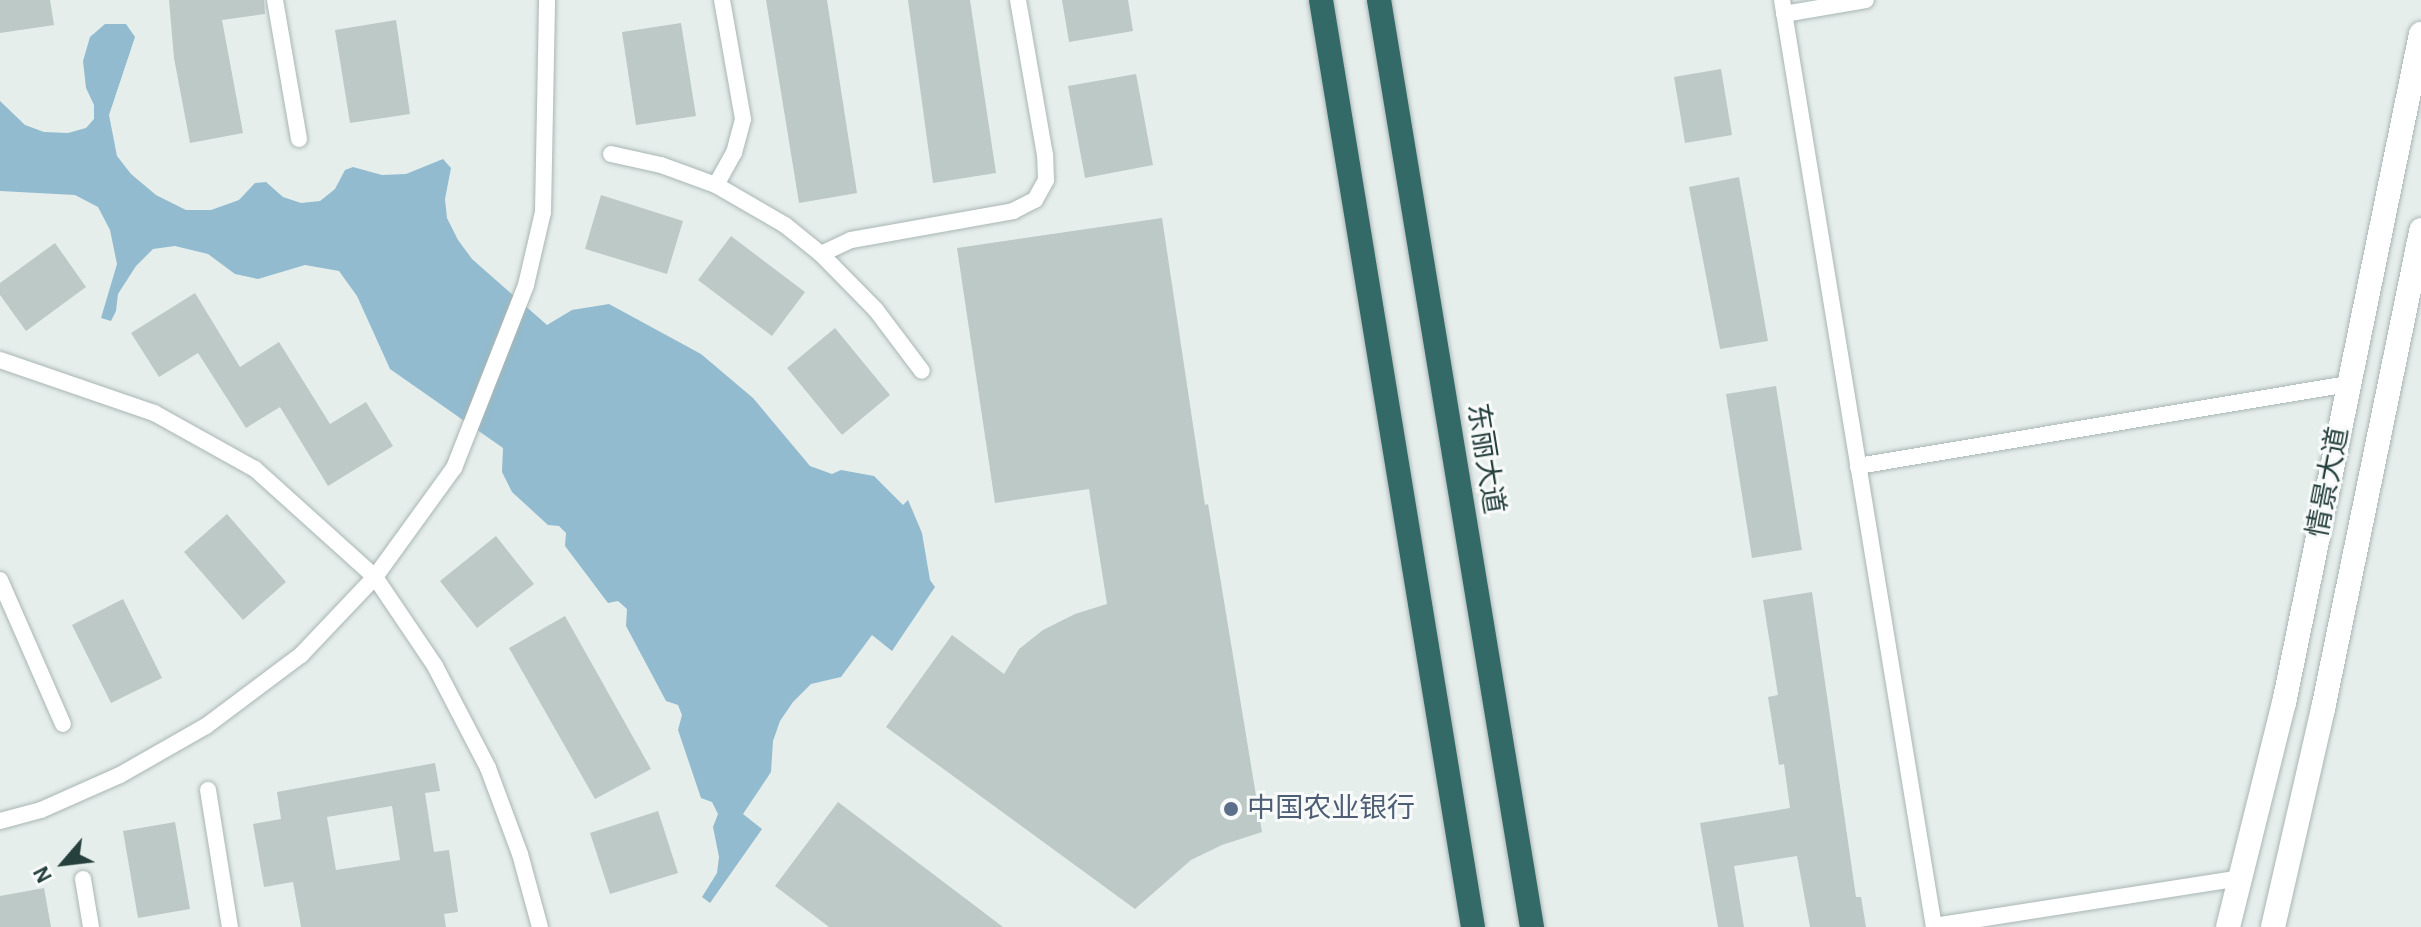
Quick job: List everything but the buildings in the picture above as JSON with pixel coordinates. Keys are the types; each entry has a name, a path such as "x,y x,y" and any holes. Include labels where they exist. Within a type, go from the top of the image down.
{"highway":[{"path":"1321,0 1473,927"},
{"name":"东丽大道","path":"1379,0 1532,927"}],"street":[{"name":"情景大道","path":"2228,927 2284,703 2421,34"},
{"name":"情景大道","path":"2273,927 2323,709 2421,230"},
{"path":"2348,384 2388,394"},
{"path":"2240,878 2282,884"}],"lane":[{"path":"275,0 299,139"},
{"path":"0,821 41,810 120,775 206,726 301,655 375,577 454,468 526,285 543,212 547,0"},
{"path":"716,185 734,153 743,119 722,0"},
{"path":"821,254 851,240 1013,211 1035,200 1046,180 1045,155 1018,0"},
{"path":"1866,0 1783,7 1934,927 2240,878"},
{"path":"611,154 661,165 716,185 785,225 821,254 876,310 922,371"},
{"path":"0,360 154,413 255,469 375,577 435,666 488,768 520,854 540,927"},
{"path":"1858,466 2348,384"},
{"path":"0,580 16,623 63,724"},
{"path":"208,790 230,927"},
{"path":"83,879 91,927"}],"water":[{"path":"105,24 126,24 135,37 109,115 117,156 131,174 156,195 186,210 211,210 239,200 255,183 266,182 283,197 301,203 320,201 335,189 345,170 353,167 382,175 406,174 443,159 451,168 445,199 447,218 458,240 472,259 547,325 572,310 609,304 701,354 753,398 810,466 832,474 841,470 874,476 903,505 908,500 922,533 930,580 935,587 892,651 872,635 841,677 811,684 793,702 780,721 773,741 771,772 743,814 762,829 710,903 702,897 717,873 719,857 713,827 718,814 712,802 701,798 678,730 682,715 678,705 666,701 626,626 627,609 618,601 608,603 565,546 566,533 559,526 548,525 512,492 502,472 503,448 390,369 357,296 339,271 305,265 258,279 235,274 208,254 175,246 153,249 136,266 118,294 111,321 101,318 117,264 110,230 98,207 75,195 0,191 0,101 25,125 44,132 68,133 86,128 94,119 94,105 86,88 83,61 90,37"}],"place":[{"name":"中国农业银行","path":"1231,809"}]}
